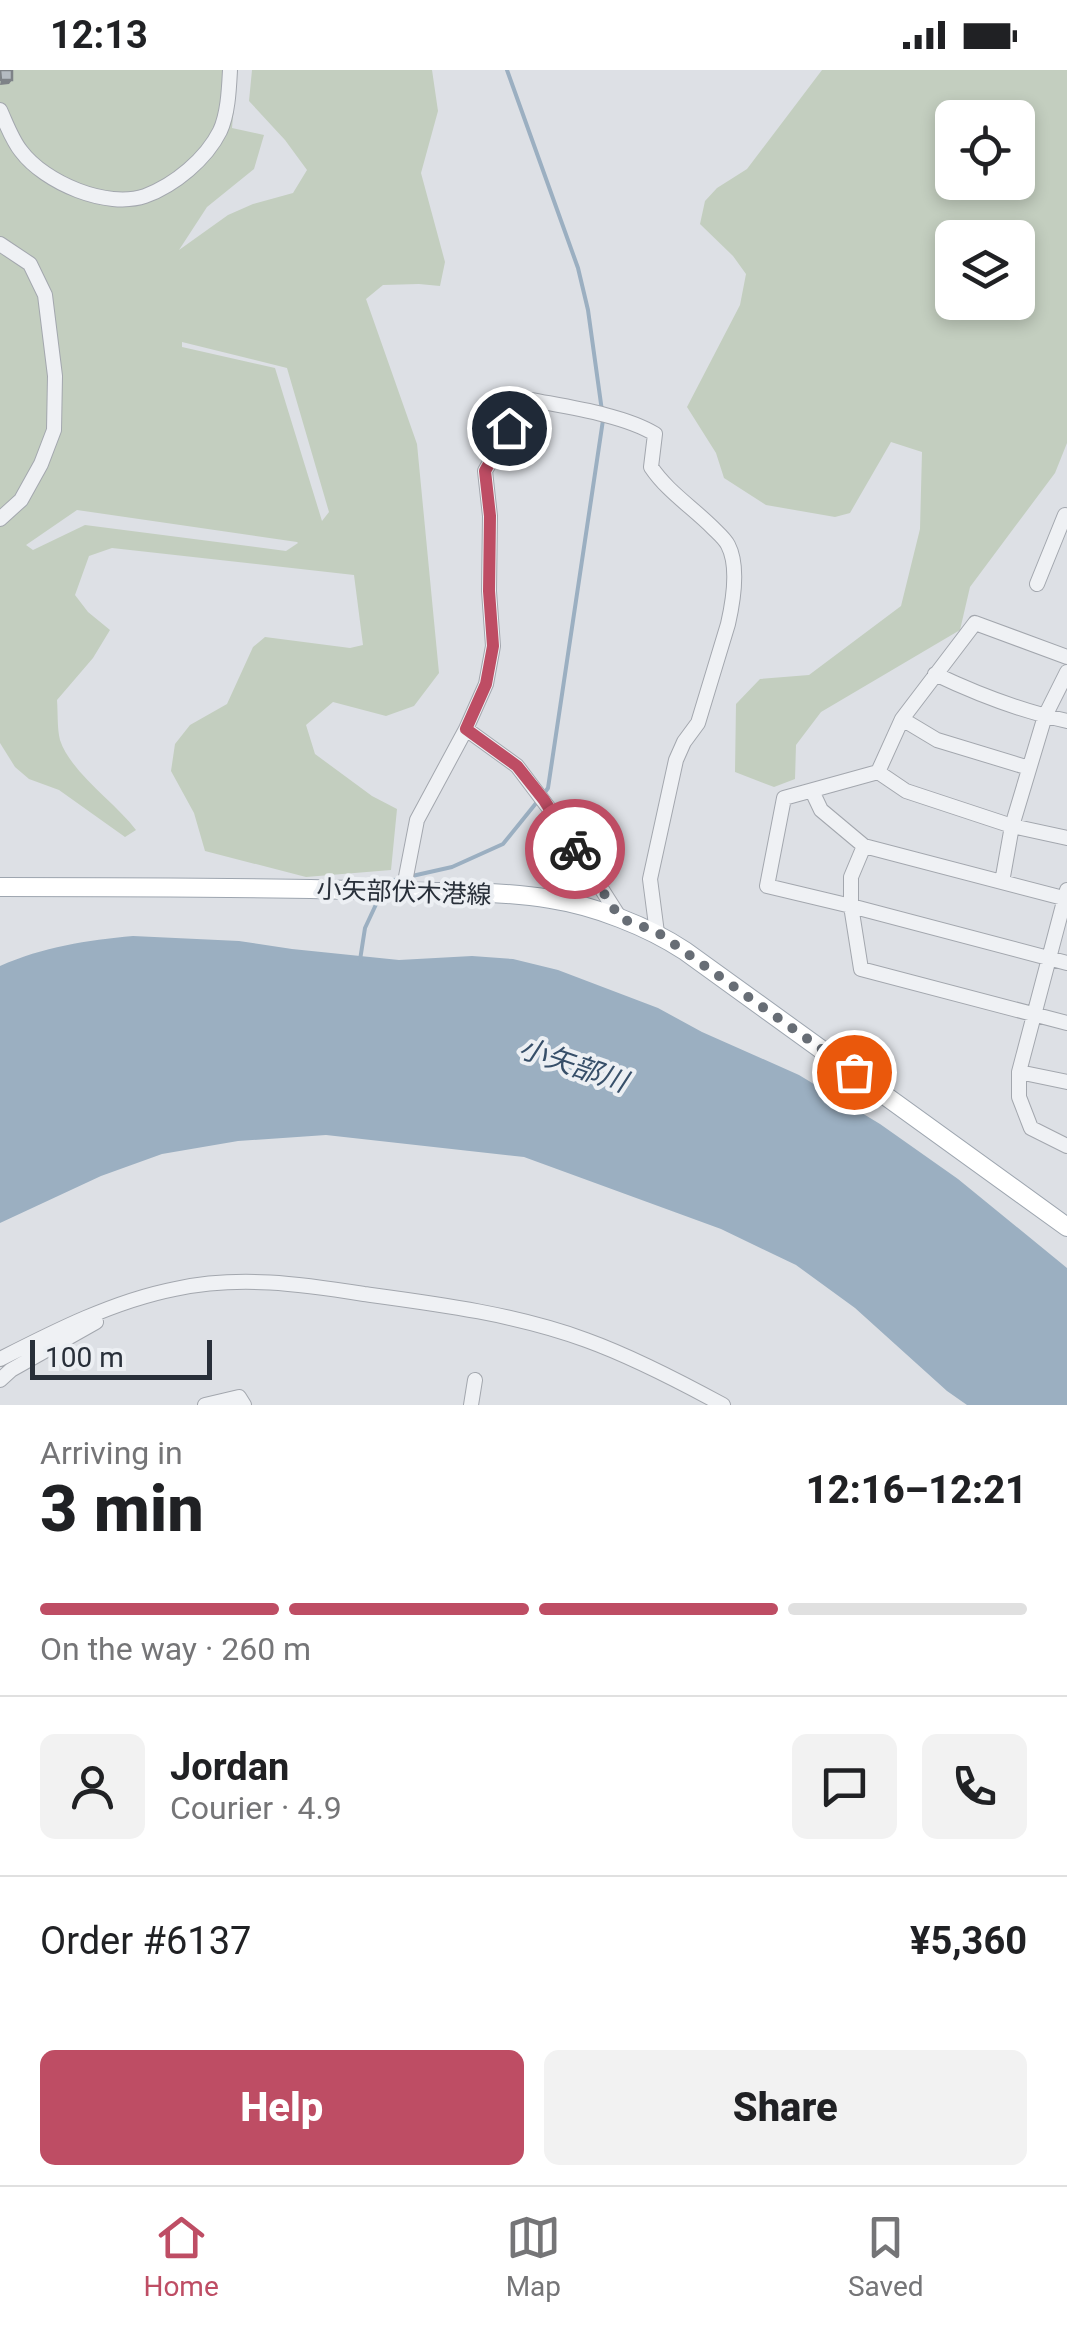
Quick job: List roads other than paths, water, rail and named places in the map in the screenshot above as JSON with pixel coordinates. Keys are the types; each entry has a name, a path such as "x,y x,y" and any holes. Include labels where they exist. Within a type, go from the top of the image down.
{"main road":[{"name":"小矢部伏木港線","path":"0,887 488,894 551,899 620,918 657,932 1067,1227"}],"street":[{"path":"0,110 21,152 54,181 100,198 143,197 172,182 198,161 221,130 230,70"},
{"path":"0,244 30,264 45,295 55,376 54,430 41,464 21,500 0,519"},
{"path":"403,892 417,820 486,684 493,646 485,471 509,428 532,400 589,412 656,434 651,467 662,484 728,543 734,562 728,624 698,723 676,760 650,879 657,932"},
{"path":"1037,584 1066,514"},
{"path":"1067,657 974,622 902,719 878,772 784,798 767,886 1067,963"},
{"path":"1002,882 1012,826 1045,716 1067,672"},
{"path":"934,674 970,691 1067,720"},
{"path":"902,719 937,740 1029,768"},
{"path":"466,729 517,766 557,818 620,918"},
{"path":"878,772 906,791 1012,826 1067,838"},
{"path":"812,791 820,810 864,846 1066,896 1019,1072 1019,1097 1031,1128 1067,1146"},
{"path":"864,846 851,877 851,906 861,970 1067,1023"},
{"path":"1019,1072 1067,1082"},
{"path":"0,1359 106,1310 176,1288 252,1280 498,1314 586,1340 684,1383 723,1405"},
{"path":"0,1380 10,1370 94,1325 106,1310"},
{"path":"471,1405 475,1380"},
{"path":"205,1405 240,1397 244,1405"}],"water":[{"name":"小矢部川","path":"133,936 239,941 399,960 472,956 513,959 558,970 658,1008 799,1075 880,1124 958,1179 1067,1268 1067,1405 967,1405 855,1308 796,1265 721,1229 524,1157 326,1135 238,1141 162,1154 101,1176 0,1223 0,966 65,945"}],"waterway":[{"path":"507,70 578,268 602,411"},
{"path":"543,795 548,788 603,420"},
{"path":"412,876 452,867 503,844 537,802"},
{"path":"385,885 403,878"},
{"path":"360,960 365,928 379,898"}]}
